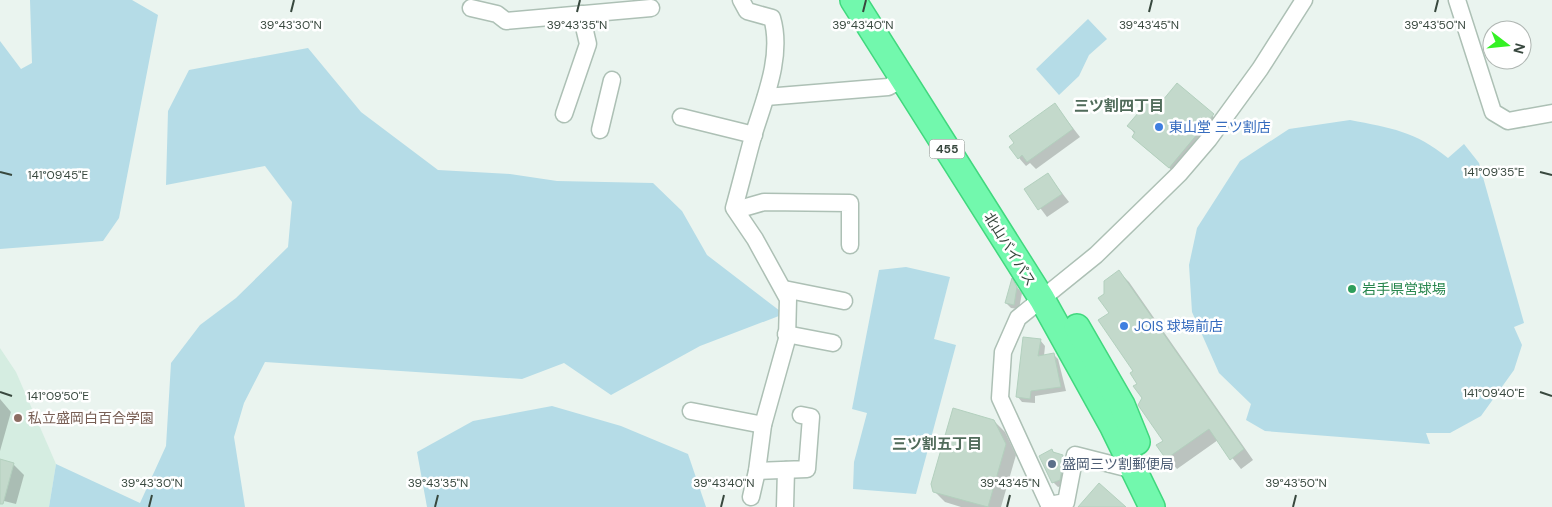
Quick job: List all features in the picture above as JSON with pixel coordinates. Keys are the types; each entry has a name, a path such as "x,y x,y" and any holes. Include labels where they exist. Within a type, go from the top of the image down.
{"highway":[{"name":"北山バイパス","path":"853,0 903,79 1122,404 1152,485 1163,507"},
{"name":"北山バイパス","path":"870,0 997,196 1048,294 1152,507"}],"street":[{"path":"741,0 746,11 772,18 776,31 773,64 766,97 754,135 736,210 784,288 788,299 787,339 763,425 757,471 751,498"},
{"path":"1134,470 1075,455 1066,502 1049,506 1000,398 1003,352 1018,318 1096,255 1179,174 1210,139 1260,69 1304,0"},
{"path":"1457,0 1493,112 1508,122 1552,113"},
{"path":"471,8 497,14 506,21 651,8"},
{"path":"564,114 588,44 581,14"},
{"path":"766,97 888,87 903,79"},
{"path":"600,130 612,80"},
{"path":"681,117 754,135"},
{"path":"736,210 764,202 850,203 850,245"},
{"path":"784,288 844,301"},
{"path":"786,334 833,343"},
{"path":"691,411 763,425"},
{"path":"757,471 807,469 811,417 801,415"},
{"path":"785,507 786,470"}],"shaded area":[{"path":"30,0 132,0 158,15 119,218 103,241 0,249 0,41 21,69 32,63"},
{"path":"1088,19 1107,39 1089,55 1079,76 1059,95 1036,69"},
{"path":"308,48 361,112 438,170 510,174 557,181 653,183 682,211 707,255 784,314 700,346 611,395 564,363 522,379 265,362 244,403 234,437 245,507 49,507 56,464 140,503 166,446 171,363 200,325 236,298 288,247 292,202 265,166 166,185 168,111 189,70"},
{"name":"岩手県営球場","path":"1350,120 1390,128 1413,136 1448,158 1464,144 1479,163 1524,323 1514,327 1522,345 1514,370 1481,416 1450,433 1426,433 1430,444 1265,431 1246,420 1251,404 1219,373 1192,312 1189,265 1197,228 1240,161 1289,129"},
{"path":"906,267 950,277 934,339 956,345 916,494 853,489 854,462 867,413 852,409 879,270"},
{"name":"私立盛岡白百合学園","path":"0,348 16,372 56,464 49,507 0,507"},
{"path":"552,406 621,426 688,454 706,507 427,507 417,452 473,421"}],"building":[{"path":"1177,83 1214,114 1169,168 1132,137 1135,132 1127,126 1150,99 1158,106"},
{"path":"1055,103 1073,129 1027,162 1022,155 1018,159 1009,147 1014,143 1009,136"},
{"path":"1048,173 1062,194 1038,210 1024,189"},
{"path":"1119,270 1244,449 1230,460 1209,429 1166,459 1156,445 1163,441 1138,405 1142,398 1133,386 1137,384 1130,373 1133,371 1098,320 1109,313 1098,298 1104,294 1104,281"},
{"path":"1012,278 1017,287 1014,305 1005,303"},
{"path":"1023,337 1041,339 1038,356 1054,353 1061,387 1031,391 1030,399 1016,397"},
{"path":"953,408 994,420 1006,444 988,507 933,492 931,484"},
{"path":"1052,449 1053,452 1063,455 1061,462 1063,464 1060,480 1052,483 1039,456"},
{"path":"0,459 14,463 3,504 0,504"},
{"path":"1099,483 1126,507 1078,507"}],"place":[{"name":"東山堂 三ツ割店","path":"1159,127"},
{"name":"岩手県営球場","path":"1352,289"},
{"name":"JOIS 球場前店","path":"1124,326"},
{"name":"私立盛岡白百合学園","path":"18,418"},
{"name":"盛岡三ツ割郵便局","path":"1052,464"}],"district":[{"name":"三ツ割四丁目","path":"1119,106"},
{"name":"三ツ割五丁目","path":"937,444"}]}
